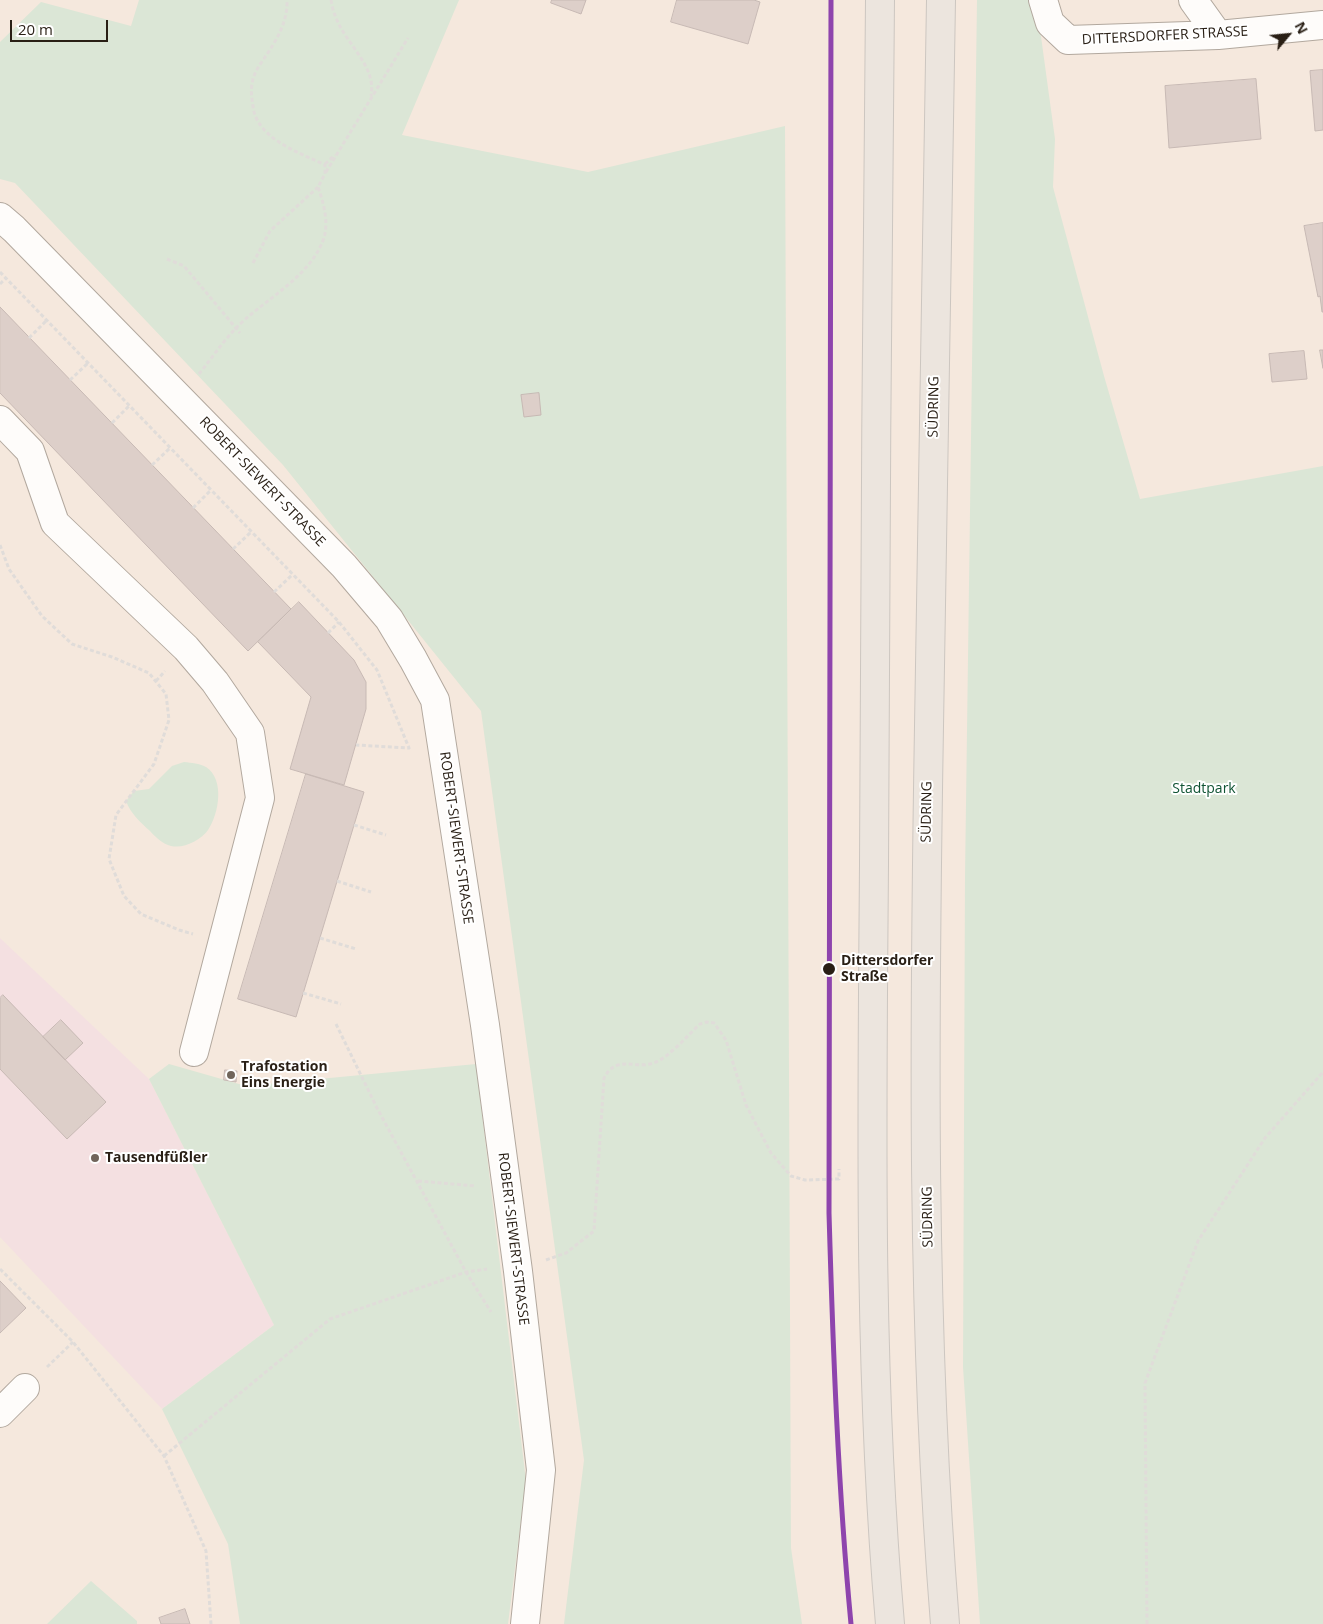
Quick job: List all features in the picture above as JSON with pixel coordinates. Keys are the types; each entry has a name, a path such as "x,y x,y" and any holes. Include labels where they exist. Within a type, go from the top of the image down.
{"main road":[{"path":"880,0 876,305 872,1134 874,1375 890,1624"},
{"name":"SÜDRING","path":"941,0 925,992 929,1300 938,1534 945,1624"}],"street":[{"name":"DITTERSDORFER STRASSE","path":"1043,0 1050,22 1068,40 1218,35 1323,25"},
{"path":"1193,0 1218,35"},
{"name":"ROBERT-SIEWERT-STRASSE","path":"0,217 14,229 338,560 389,619 435,700 485,1026 505,1270 541,1470 524,1624"},
{"path":"0,420 30,451 55,523 186,648 215,682 250,733 260,798 194,1052"},
{"path":"0,1413 25,1388"}],"path":[{"path":"286,0 285,16 281,30 252,79 254,114 269,135 325,164"},
{"path":"331,0 335,16 365,66 373,88 371,99"},
{"path":"253,263 270,231 318,187 408,38"},
{"path":"325,174 325,164 339,151"},
{"path":"179,397 236,328 295,278 312,260 323,242 325,223 325,206 318,187"},
{"path":"167,259 184,266 240,333"},
{"path":"0,272 339,622 377,670 409,748 356,745"},
{"path":"0,284 6,278"},
{"path":"29,338 47,320"},
{"path":"70,380 88,363"},
{"path":"112,423 129,406"},
{"path":"152,465 170,448"},
{"path":"193,508 211,490"},
{"path":"233,549 251,532"},
{"path":"0,545 9,569 42,616 72,644 112,657 149,673 166,694 169,720 154,764 116,816 109,860 124,896 141,914 179,930 223,941"},
{"path":"274,592 292,575"},
{"path":"328,633 339,622"},
{"path":"354,825 386,835"},
{"path":"337,881 371,892"},
{"path":"320,938 356,949"},
{"path":"303,993 341,1004"},
{"path":"164,1456 330,1319 466,1272 505,1270 566,1253 594,1231 604,1078 608,1071 618,1065 654,1063 700,1024 714,1023 726,1040 746,1105 771,1153 791,1176 805,1180 839,1179 840,1166"},
{"path":"336,1024 352,1058 466,1272 487,1308 497,1318"},
{"path":"1148,1624 1145,1384 1198,1240 1265,1138 1323,1072"},
{"path":"417,1181 482,1187"},
{"path":"0,1270 74,1342 164,1456 206,1551 211,1624"},
{"path":"25,1388 74,1342"}],"shaded area":[{"name":"Tausendfüßler","path":"0,938 149,1079 274,1325 162,1409 0,1237"}],"green space":[{"path":"139,0 459,0 402,135 588,172 785,126 791,1548 802,1624 564,1624 584,1460 481,711 283,465 15,183 0,179 0,42 41,2 131,26"},
{"name":"Stadtpark","path":"977,0 1036,0 1055,139 1053,187 1104,376 1140,499 1323,466 1323,1624 980,1624 963,1367 965,876"},
{"path":"184,762 201,765 212,772 218,788 218,797 215,815 208,830 192,843 176,847 159,840 139,821 130,810 126,801 134,791 149,789 172,766"},
{"path":"169,1064 246,1086 476,1064 526,1481 508,1624 240,1624 228,1544 162,1409 274,1325 149,1079"},
{"path":"91,1581 137,1621 137,1624 47,1624"}],"building":[{"path":"552,0 586,0 581,14 551,3"},
{"path":"677,0 754,0 760,2 748,44 671,22"},
{"path":"1323,70 1323,130 1315,131 1310,71"},
{"path":"1256,79 1261,139 1169,148 1165,86"},
{"path":"1323,223 1323,312 1322,312 1304,226"},
{"path":"0,307 291,609 248,651 0,393"},
{"path":"1320,350 1323,350 1323,368"},
{"path":"1304,351 1307,379 1272,382 1269,354"},
{"path":"539,393 541,415 524,417 521,395"},
{"path":"299,602 354,660 366,682 366,709 344,785 290,769 311,697 258,642"},
{"path":"306,774 364,792 296,1017 238,999"},
{"path":"3,995 106,1102 67,1139 0,1069 0,998"},
{"path":"61,1020 83,1043 65,1060 43,1037"},
{"name":"Trafostation Eins Energie","path":"225,1070 237,1071 236,1082 224,1080"},
{"path":"0,1281 26,1308 0,1333"},
{"path":"185,1609 190,1624 161,1624 159,1618"}],"transit line":[{"path":"831,0 829,1213 837,1418 851,1624"}],"place":[{"name":"Dittersdorfer Straße","path":"829,969"},
{"name":"Trafostation Eins Energie","path":"231,1075"},
{"name":"Tausendfüßler","path":"95,1158"}]}
